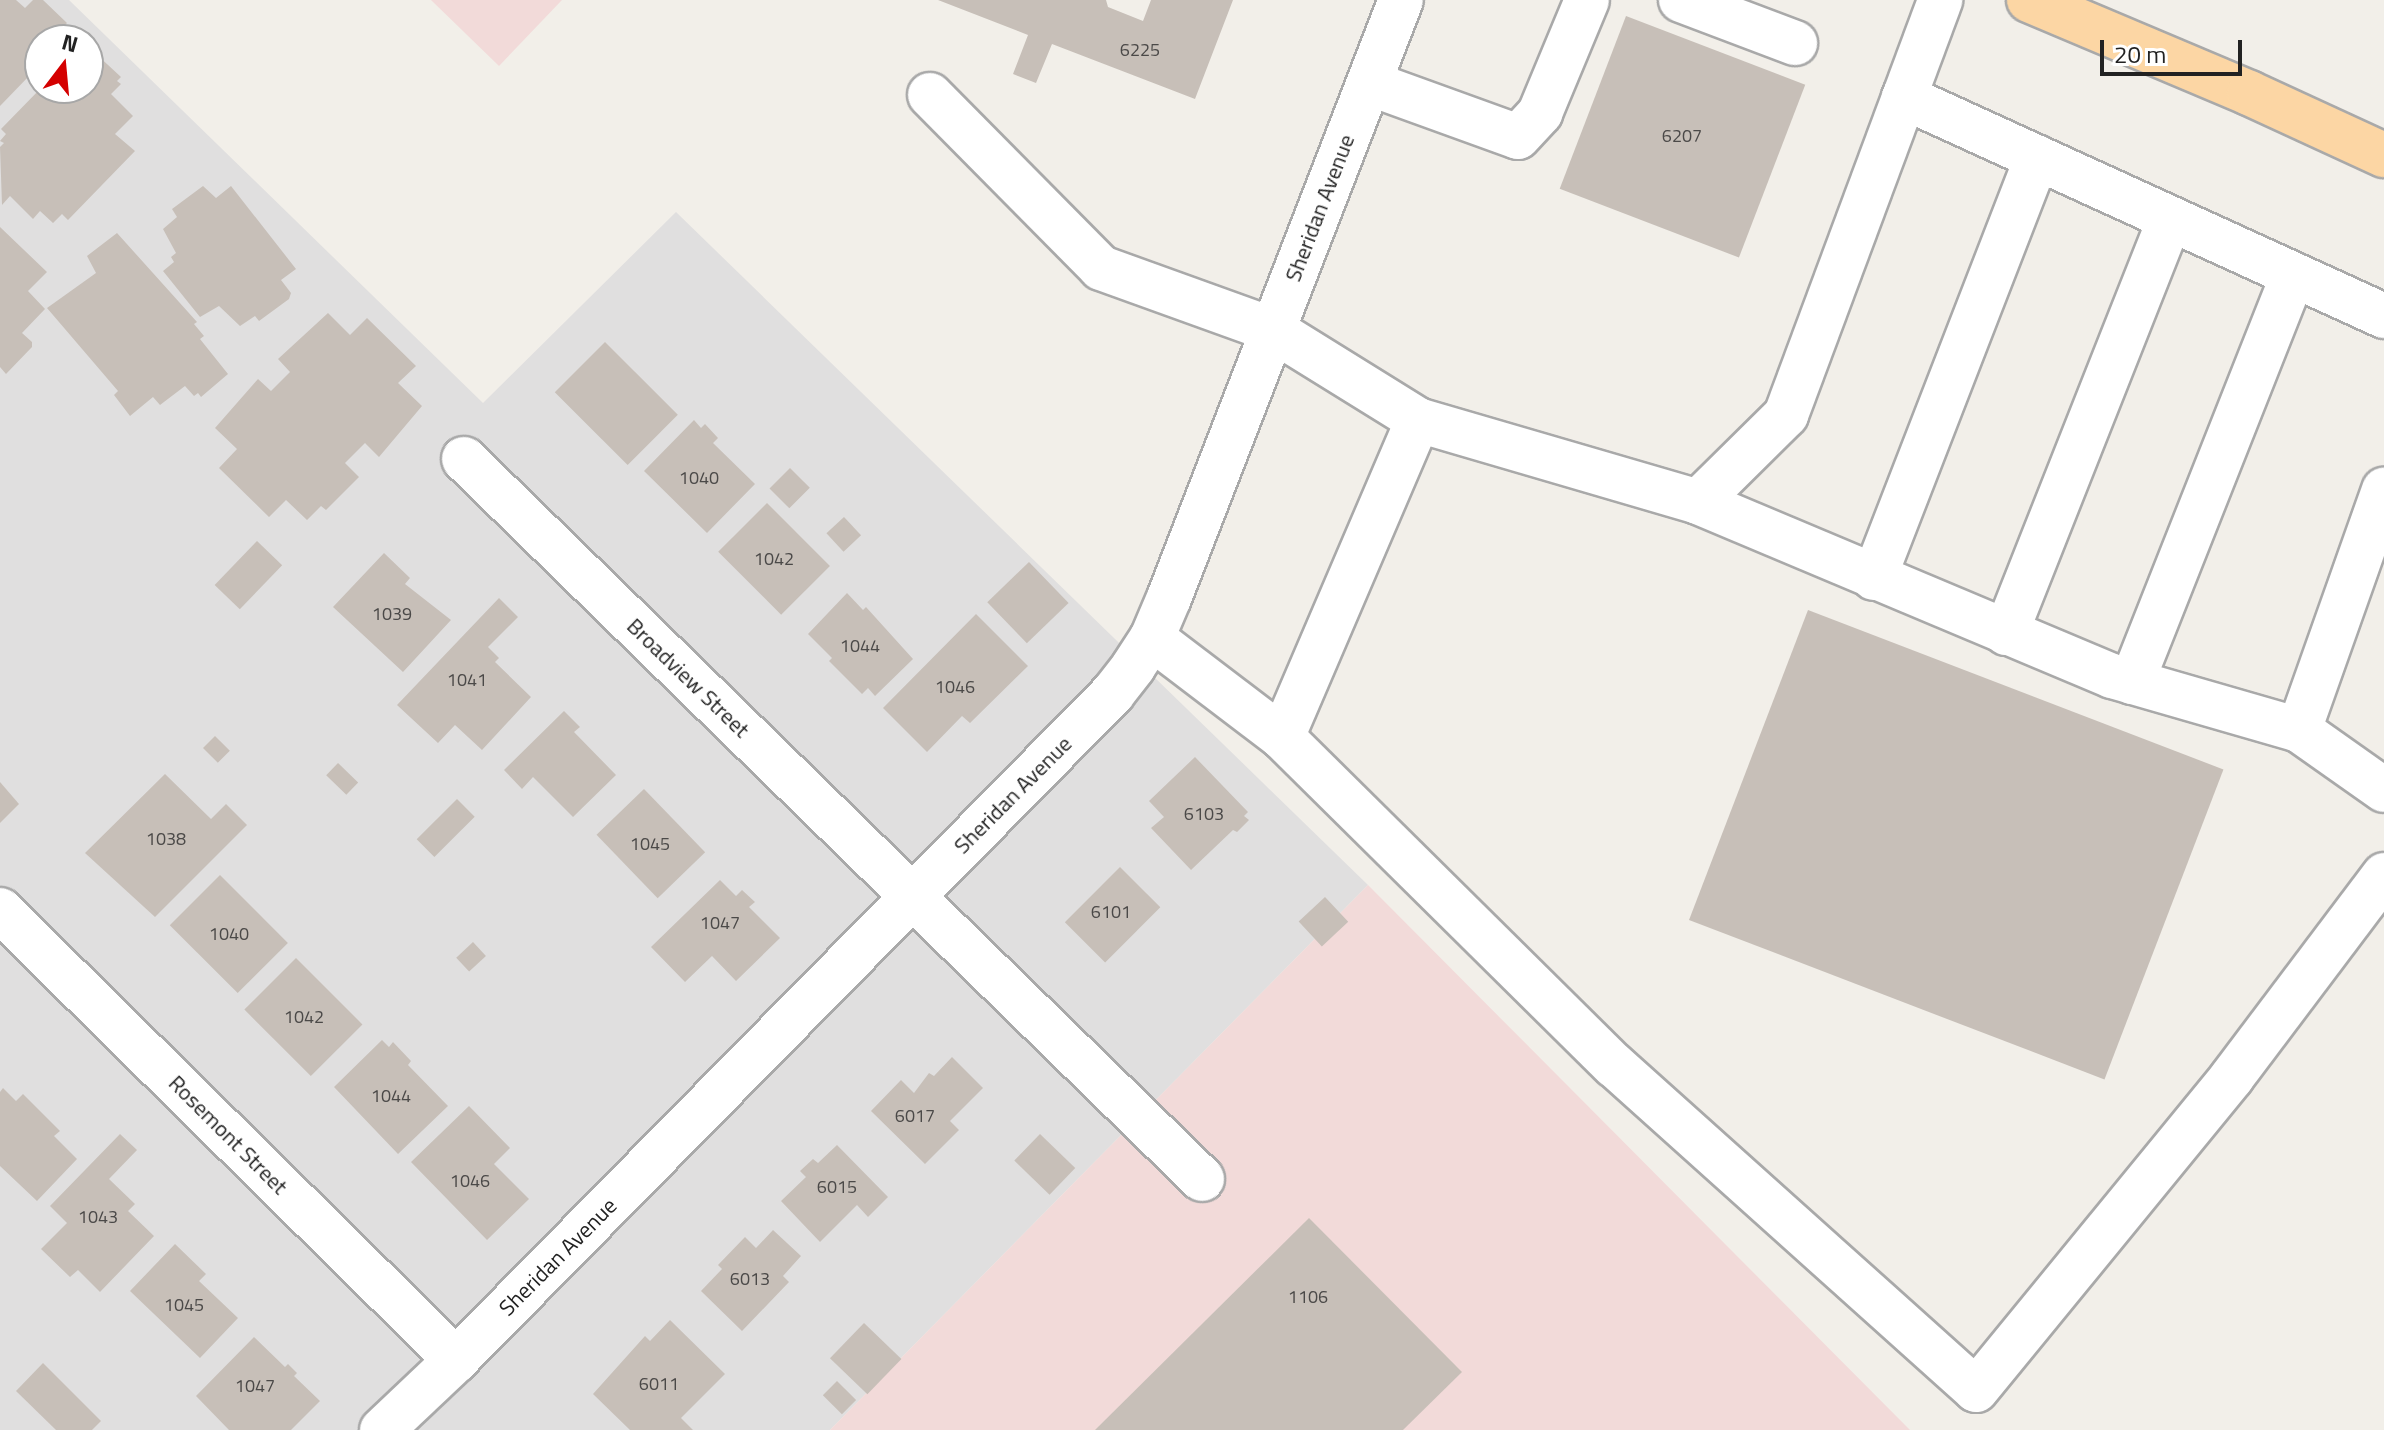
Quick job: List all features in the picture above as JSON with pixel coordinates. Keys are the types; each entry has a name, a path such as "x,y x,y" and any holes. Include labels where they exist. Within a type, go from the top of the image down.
{"main road":[{"path":"2029,0 2249,93 2384,155"}],"street":[{"name":"Sheridan Avenue","path":"382,1430 456,1360 1113,693 1152,638 1401,0"},
{"path":"1369,83 1518,137 1540,113 1587,0"},
{"path":"1681,0 1795,43"},
{"path":"1698,502 1786,415 1940,0"},
{"path":"930,95 1101,268 1273,330 1418,420 1698,502 2006,633 2132,682 2299,730 2384,790"},
{"path":"1904,97 2384,316"},
{"path":"1874,578 2037,158"},
{"path":"2006,633 2170,219"},
{"path":"2132,682 2293,275"},
{"path":"1282,737 1418,420"},
{"name":"Broadview Street","path":"464,459 1202,1179"},
{"path":"2299,730 2384,490"},
{"path":"1152,638 1282,737 1614,1065 1976,1390 2232,1077 2384,875"},
{"name":"Rosemont Street","path":"0,910 456,1360"}],"shaded area":[{"path":"0,0 69,0 94,24 24,24 24,104 104,104 104,34 483,403 676,212 1368,885 830,1430 0,1430"},
{"path":"431,0 562,0 499,66"},
{"path":"1368,885 1910,1430 830,1430"}],"building":[{"path":"0,0 16,0 25,8 33,0 43,0 67,23 24,24 24,81 0,106"},
{"path":"938,0 1106,0 1108,7 1143,21 1151,0 1233,0 1195,99 1052,44 1036,83 1013,74 1028,35"},
{"path":"1626,16 1805,85 1739,258 1560,189"},
{"path":"104,61 121,77 117,81 121,84 111,94 133,116 115,134 135,151 68,220 62,214 53,223 40,211 33,219 10,196 2,205 0,147 4,143 0,141 6,134 1,129 25,104 104,104"},
{"path":"203,186 216,198 231,186 296,269 281,280 291,293 289,299 259,321 255,316 240,326 219,306 200,317 163,271 174,262 171,257 176,253 163,229 177,217 172,209"},
{"path":"0,227 47,272 28,291 45,309 22,333 32,342 32,347 6,374 0,367"},
{"path":"117,233 197,322 194,324 204,336 200,339 228,374 201,397 198,393 194,396 185,386 160,405 153,397 130,416 114,395 118,391 47,308 96,273 87,256"},
{"path":"328,313 350,335 367,318 416,366 398,383 422,406 379,457 365,443 345,463 359,477 326,510 321,506 307,520 286,500 269,517 219,468 237,449 215,428 258,379 271,391 290,372 278,359"},
{"path":"605,342 678,415 628,465 555,392"},
{"path":"694,420 701,428 705,424 718,438 713,443 755,484 707,533 644,471"},
{"path":"790,468 810,488 789,508 769,489"},
{"path":"767,503 830,566 781,615 718,552"},
{"path":"844,517 861,535 843,552 826,533"},
{"path":"257,541 282,565 240,609 215,585"},
{"path":"384,553 410,578 405,584 451,620 403,672 333,607"},
{"path":"1029,562 1069,603 1027,643 987,602"},
{"path":"847,593 863,610 866,607 913,659 875,696 868,688 862,694 829,661 832,658 808,634"},
{"path":"499,598 518,617 488,647 499,658 495,662 531,697 482,750 455,725 438,743 397,705"},
{"path":"1808,610 2223,769 2104,1079 1689,920"},
{"path":"976,614 1028,666 970,723 962,716 927,752 883,708"},
{"path":"564,711 580,727 574,732 616,775 573,817 533,777 522,789 504,770"},
{"path":"215,736 230,751 218,763 203,748"},
{"path":"1195,757 1248,812 1244,816 1249,820 1237,832 1233,830 1191,870 1151,828 1164,817 1149,801"},
{"path":"338,763 358,782 346,795 326,775"},
{"path":"165,774 211,819 226,804 247,825 155,917 85,853"},
{"path":"0,782 19,804 0,823"},
{"path":"644,789 705,852 658,898 597,835"},
{"path":"457,799 475,817 434,857 417,839"},
{"path":"1120,867 1160,907 1105,962 1065,922"},
{"path":"220,875 288,943 238,993 170,925"},
{"path":"720,880 736,896 742,890 755,902 749,907 780,938 736,981 712,956 685,982 651,947"},
{"path":"1325,897 1348,922 1322,946 1299,922"},
{"path":"473,942 486,956 469,972 456,958"},
{"path":"296,958 362,1024 311,1076 244,1010"},
{"path":"382,1040 389,1047 393,1042 411,1061 408,1065 448,1106 398,1154 334,1087"},
{"path":"952,1057 983,1088 950,1121 959,1130 925,1164 871,1111 901,1080 914,1093 929,1073 934,1076"},
{"path":"3,1088 16,1101 23,1094 60,1131 54,1136 77,1159 37,1201 0,1166 0,1092"},
{"path":"469,1106 510,1148 494,1164 529,1199 487,1240 411,1162"},
{"path":"120,1134 137,1150 109,1179 135,1204 128,1211 154,1236 100,1292 78,1270 70,1277 41,1249 67,1223 50,1206"},
{"path":"1040,1134 1075,1168 1050,1195 1014,1161"},
{"path":"837,1145 888,1197 868,1217 857,1205 820,1242 781,1201 806,1177 800,1171 813,1159 818,1163"},
{"path":"1309,1218 1462,1372 1403,1430 1095,1430"},
{"path":"773,1230 801,1256 783,1276 789,1282 742,1331 701,1291 722,1269 718,1265 745,1237 756,1248"},
{"path":"175,1244 206,1274 199,1281 238,1318 200,1358 130,1291"},
{"path":"670,1320 725,1374 681,1418 693,1430 630,1430 593,1394 645,1336 650,1341"},
{"path":"864,1323 901,1359 867,1394 830,1358"},
{"path":"254,1337 285,1367 288,1364 297,1373 294,1376 320,1401 291,1430 229,1430 196,1396"},
{"path":"43,1363 101,1421 92,1430 56,1430 16,1391"},
{"path":"837,1381 856,1400 842,1414 823,1395"}]}
